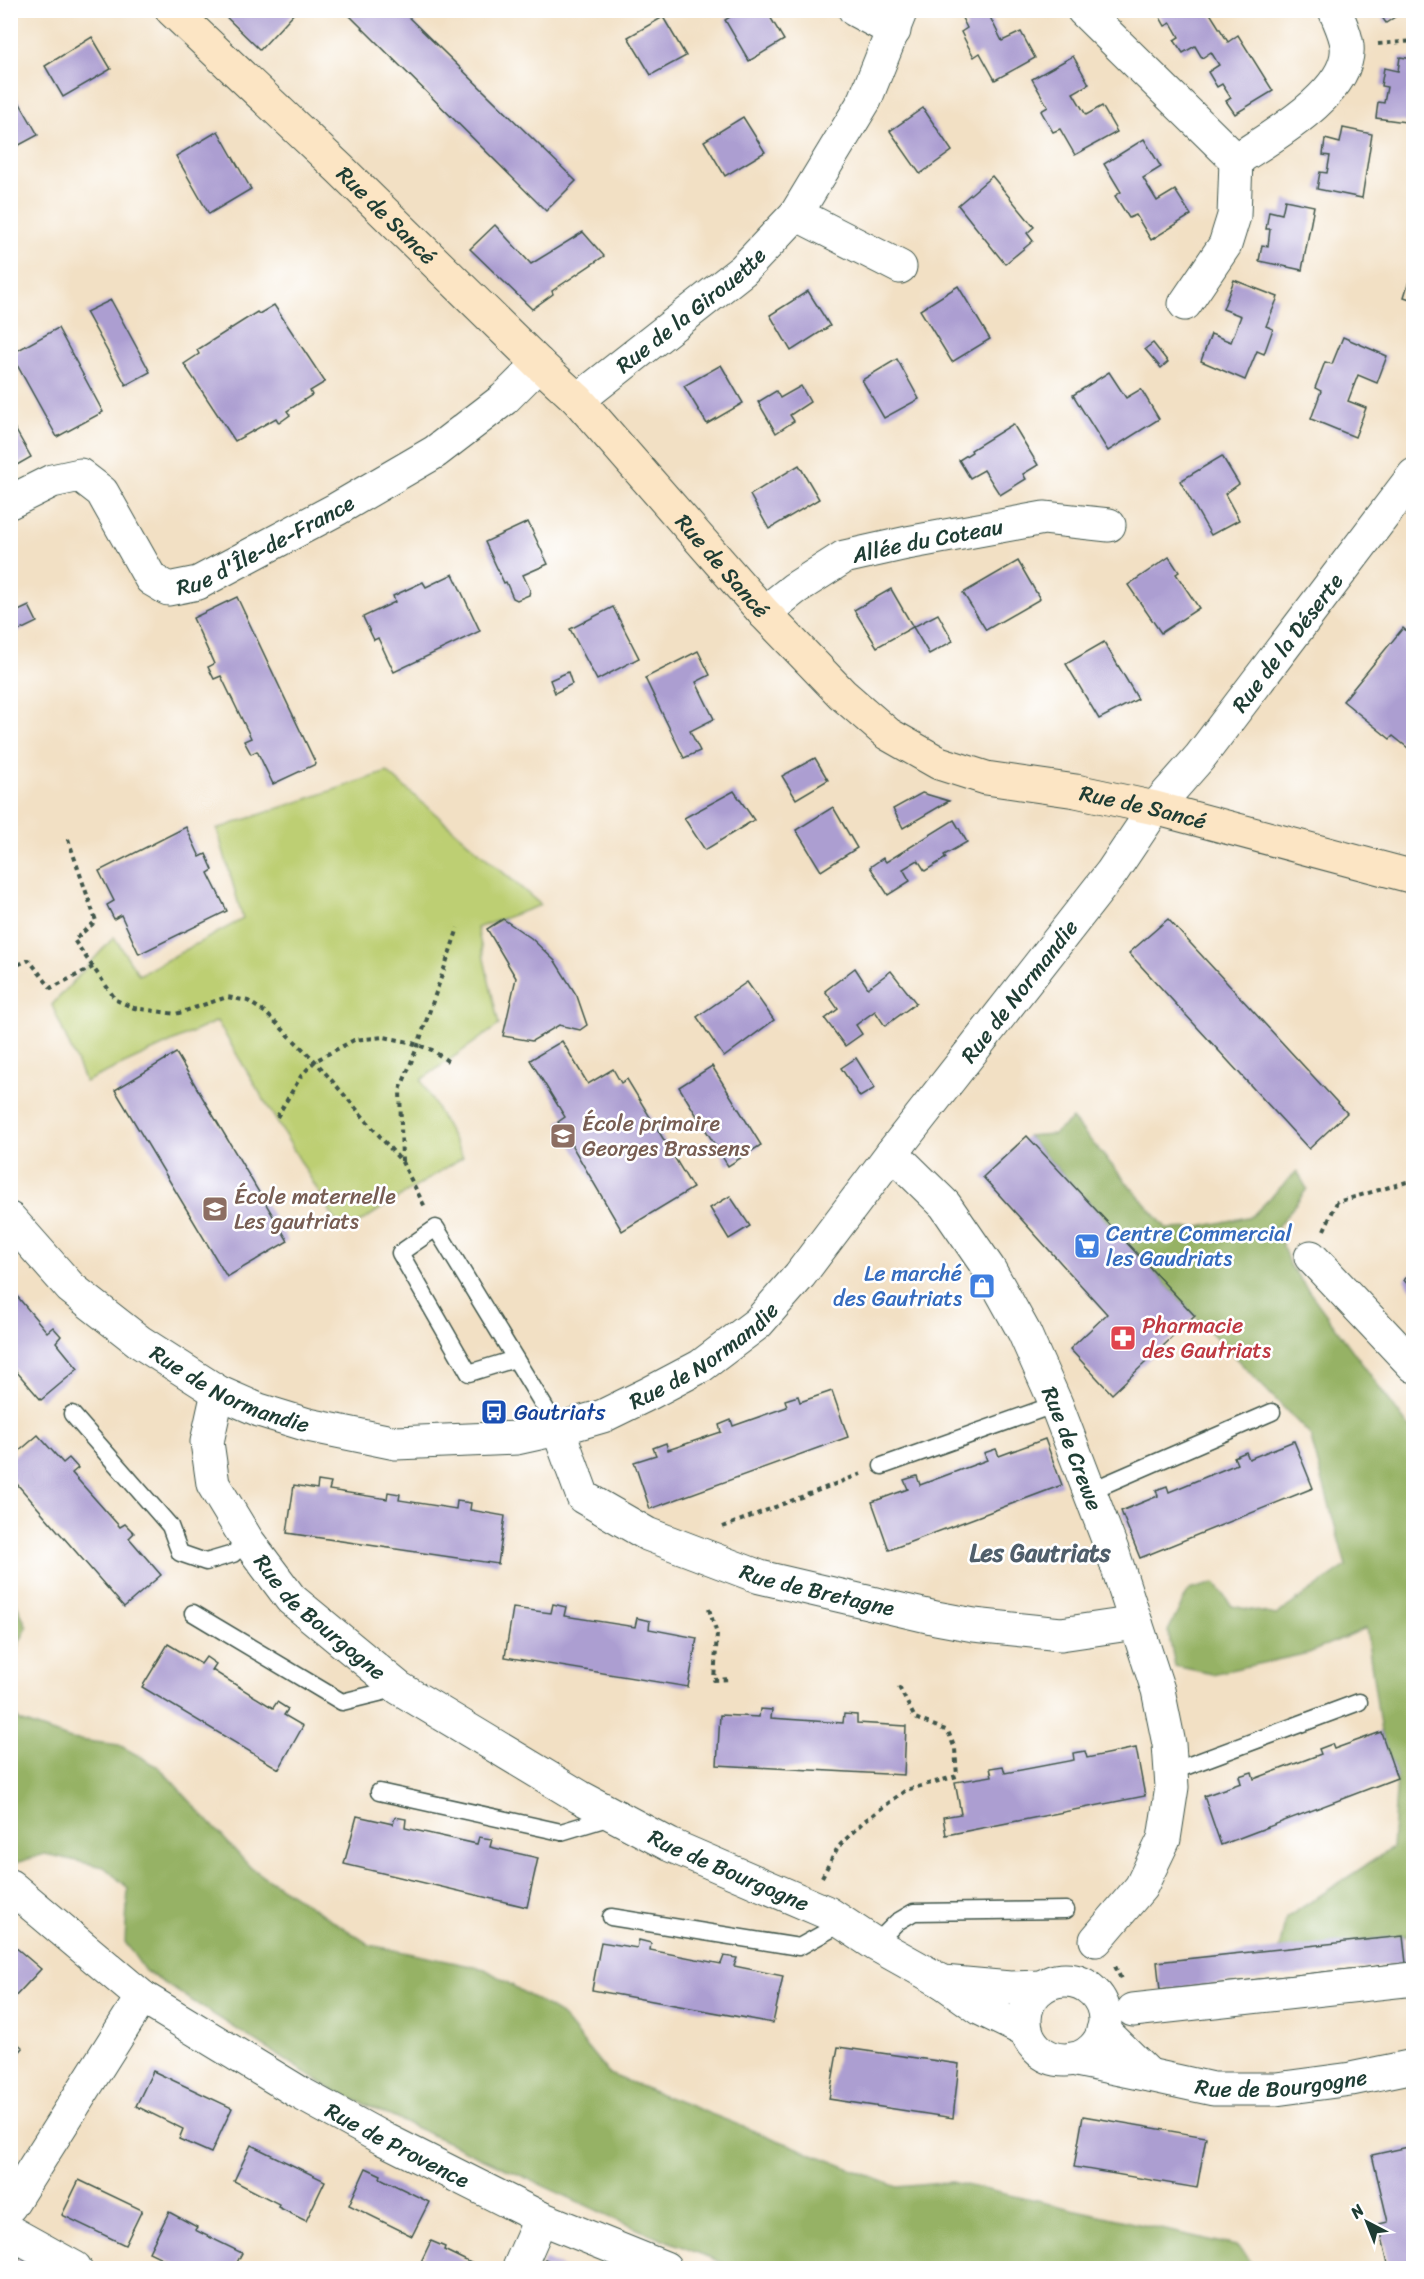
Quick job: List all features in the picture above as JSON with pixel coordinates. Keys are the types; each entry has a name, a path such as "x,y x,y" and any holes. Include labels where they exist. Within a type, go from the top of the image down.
{"street":[{"name":"Rue de Sancé","path":"172,10 357,185 578,400 764,613 842,694 888,734 939,763 986,778 1077,791 1155,808 1413,877"},
{"name":"Rue de la Girouette","path":"578,400 743,270 796,214 864,100 897,21 855,10"},
{"path":"1083,10 1236,160 1234,216 1225,245 1185,304"},
{"path":"1236,160 1310,111 1344,70 1347,46 1335,10"},
{"path":"796,214 900,267"},
{"name":"Rue d'Île-de-France","path":"10,501 52,481 80,475 102,492 151,579 168,589 198,583 337,509 435,452 504,399 539,364"},
{"name":"Rue de la Déserte","path":"1155,808 1200,757 1413,475"},
{"name":"Allée du Coteau","path":"764,613 794,589 844,557 907,543 1044,519 1109,525"},
{"name":"Rue de Normandie","path":"10,1219 72,1288 140,1342 218,1392 259,1410 308,1425 396,1443 517,1438 603,1416 701,1366 758,1323 800,1275 892,1153 1112,872 1155,808"},
{"name":"Rue de Crewe","path":"892,1153 945,1205 989,1269 1023,1332 1056,1404 1113,1550 1158,1690 1168,1744 1172,1787 1164,1839 1142,1887 1096,1940 1050,1984"},
{"path":"1311,1257 1413,1366"},
{"name":"Rue de Bourgogne","path":"218,1392 207,1442 213,1484 247,1540 291,1599 399,1688 614,1816 670,1845 828,1913 875,1944 943,1982 981,2009 1026,2031"},
{"name":"Rue de Bretagne","path":"558,1429 583,1497 647,1534 760,1577 974,1625 1061,1634 1136,1623"},
{"name":"Rue de Provence","path":"13,1894 142,1996 300,2093 382,2138 542,2218 665,2268"},
{"path":"1096,1940 1101,2014 1092,2049 1072,2059 1049,2057 1030,2041 1026,2031 1024,2018 1026,2006 1032,1995 1050,1984 1070,1980 1081,1983 1091,1989 1101,2014 1149,2075"},
{"path":"1133,2010 1413,1979"},
{"name":"Rue de Bourgogne","path":"943,1982 1010,1988 1050,1984"},
{"path":"10,2206 142,1996"},
{"name":"Rue de Bourgogne","path":"1072,2059 1213,2089 1276,2089 1351,2079 1413,2066"},
{"path":"519,2268 542,2218"},
{"path":"10,2232 75,2268"}],"lane":[{"path":"515,1359 469,1373 400,1253 436,1228 558,1429"},
{"path":"882,1466 1056,1404"},
{"path":"1090,1491 1272,1412"},
{"name":"Rue de Bourgogne","path":"72,1414 170,1526 180,1554 206,1562 232,1554 247,1540"},
{"name":"Rue de Bourgogne","path":"193,1613 342,1702 399,1688"},
{"path":"1171,1772 1359,1702"},
{"path":"379,1792 561,1832 614,1816"},
{"path":"875,1944 897,1922 914,1912 1066,1910"},
{"name":"Rue de Bourgogne","path":"611,1917 799,1947 844,1922"}],"path":[{"path":"68,839 96,921 74,940 116,1000 134,1008 176,1014 227,996 248,1001 266,1013 315,1062 402,1162 436,1228"},
{"path":"402,1162 400,1090 458,928"},
{"path":"10,968 29,960 51,988 93,967"},
{"path":"277,1117 301,1076 315,1062 354,1040 384,1036 432,1050 449,1062"},
{"path":"1311,1257 1337,1202 1413,1180"},
{"path":"702,1555 718,1529 882,1466"},
{"path":"709,1609 717,1634 714,1680 731,1679"},
{"path":"807,1904 838,1847 863,1822 906,1790 957,1776 955,1749 948,1731 915,1718 899,1687"}],"green space":[{"path":"387,772 541,905 477,928 499,1025 421,1080 463,1157 343,1233 217,1021 85,1082 52,1005 114,937 139,975 243,919 217,829"},
{"path":"1072,1119 1167,1229 1195,1228 1252,1216 1297,1171 1307,1189 1277,1228 1289,1264 1413,1433 1413,1937 1403,1936 1279,1950 1286,1918 1392,1848 1397,1778 1381,1732 1366,1628 1309,1653 1212,1674 1175,1666 1168,1631 1189,1590 1215,1583 1232,1606 1276,1615 1346,1566 1310,1435 1027,1136 1054,1134"},
{"path":"11,1597 14,1598 27,1627 11,1660"},
{"path":"10,1709 20,1721 71,1739 119,1745 159,1767 251,1868 370,1945 485,1969 561,2015 609,2074 897,2187 952,2182 1236,2246 1257,2268 736,2268 640,2230 331,2089 145,1971 125,1942 128,1888 104,1867 45,1854 12,1864 10,1862"}],"building":[{"path":"219,10 297,10 260,50"},
{"path":"344,10 401,10 576,181 546,211"},
{"path":"741,10 766,10 784,40 749,61 725,20"},
{"path":"958,10 1001,10 990,17 1002,41 1021,32 1035,58 995,80 980,53 974,57 967,44 961,32 967,28"},
{"path":"1156,10 1208,10 1228,42 1238,35 1273,91 1235,114 1226,101 1231,98 1222,84 1217,87 1208,72 1219,65 1211,52 1202,58 1195,46 1183,53 1174,40 1179,37 1171,23 1165,26"},
{"path":"1377,10 1405,10 1386,23"},
{"path":"663,17 686,56 651,75 628,37"},
{"path":"92,37 111,69 63,97 45,66"},
{"path":"1073,56 1089,84 1073,93 1086,115 1102,106 1117,132 1075,155 1060,129 1053,132 1041,111 1048,107 1032,79"},
{"path":"1400,57 1413,59 1413,123 1376,118 1378,102 1384,103 1387,87 1381,86 1384,68 1398,71"},
{"path":"10,86 38,135 10,150"},
{"path":"923,108 952,151 920,174 890,131"},
{"path":"743,117 765,152 725,176 704,141"},
{"path":"1343,128 1372,134 1362,198 1317,189 1320,172 1327,173 1330,156 1323,155 1325,139 1340,143"},
{"path":"218,131 251,189 209,214 176,156"},
{"path":"1144,139 1161,167 1143,178 1157,201 1175,190 1191,215 1151,240 1136,215 1129,218 1115,196 1121,192 1104,164"},
{"path":"992,176 1034,227 1027,233 1033,241 1005,264 958,205"},
{"path":"1285,200 1314,206 1302,270 1259,261 1262,245 1268,246 1270,229 1266,229 1269,211 1282,214"},
{"path":"495,225 531,264 583,232 604,256 552,291 553,294 532,309 470,249"},
{"path":"1413,268 1413,300 1404,297"},
{"path":"1234,280 1278,297 1266,326 1273,329 1264,354 1257,351 1245,380 1201,361 1211,334 1231,342 1241,316 1223,309"},
{"path":"958,286 990,339 952,362 920,310"},
{"path":"808,291 830,326 791,351 770,315"},
{"path":"111,300 150,372 126,385 86,312"},
{"path":"274,305 325,382 310,391 312,395 287,411 290,415 279,423 276,418 235,441 184,364 199,354 197,350 257,312 259,314"},
{"path":"58,328 103,412 57,437 11,354"},
{"path":"1343,337 1387,356 1377,383 1358,375 1348,401 1366,408 1355,437 1311,419 1321,391 1315,388 1325,362 1332,364"},
{"path":"1153,343 1168,362 1161,368 1145,349"},
{"path":"897,359 919,399 884,418 862,380"},
{"path":"721,365 743,403 707,424 684,386"},
{"path":"1109,372 1126,398 1141,389 1159,419 1108,451 1073,395"},
{"path":"801,386 810,402 790,415 794,421 776,433 758,402 776,391 780,398"},
{"path":"10,420 31,457 10,469"},
{"path":"1013,424 1038,465 1023,474 1026,479 1000,495 984,470 970,478 959,460"},
{"path":"1222,456 1239,484 1225,494 1239,520 1211,535 1180,481"},
{"path":"799,465 819,499 769,529 750,495"},
{"path":"528,522 548,564 523,575 530,590 529,595 517,600 513,598 506,582 504,583 485,542"},
{"path":"1169,557 1179,572 1176,574 1199,608 1161,633 1128,585"},
{"path":"1018,561 1040,599 986,630 963,593"},
{"path":"453,574 480,631 394,672 378,638 374,640 363,617 395,602 393,596 423,582 426,587"},
{"path":"891,589 913,627 877,647 854,610"},
{"path":"237,597 316,764 273,784 257,751 251,754 244,741 251,738 221,676 214,679 208,667 214,664 193,618"},
{"path":"10,606 14,613 29,606 37,622 10,635"},
{"path":"613,607 639,658 597,680 570,629"},
{"path":"938,614 953,641 929,654 913,627"},
{"path":"1403,628 1413,637 1413,752 1393,736 1390,739 1343,701"},
{"path":"1104,642 1138,699 1099,719 1066,664"},
{"path":"698,651 710,675 696,682 714,719 690,731 700,751 684,758 645,678"},
{"path":"568,672 572,684 555,693 550,680"},
{"path":"815,758 828,780 796,799 782,776"},
{"path":"734,791 754,820 705,850 684,818"},
{"path":"922,793 949,801 903,828 893,809"},
{"path":"833,807 857,848 821,871 796,830"},
{"path":"954,820 967,842 944,855 946,858 925,871 918,860 903,869 910,881 888,895 870,867 883,858 886,862"},
{"path":"186,827 200,857 206,854 213,870 208,873 227,911 139,954 121,915 114,919 107,905 114,901 99,871"},
{"path":"503,919 531,938 555,961 577,996 587,1025 580,1030 559,1025 532,1041 503,1036 516,978 487,929"},
{"path":"1168,919 1347,1113 1309,1149 1129,953"},
{"path":"855,968 868,988 891,971 916,1003 885,1026 875,1011 856,1025 862,1034 845,1046 825,1019 838,1009 825,991"},
{"path":"747,982 774,1020 724,1057 697,1017"},
{"path":"562,1041 588,1084 613,1069 621,1083 627,1079 693,1188 622,1231 558,1122 565,1117 530,1060"},
{"path":"176,1053 288,1241 227,1277 115,1090"},
{"path":"856,1058 875,1088 860,1097 841,1068"},
{"path":"712,1066 761,1145 728,1166 679,1087"},
{"name":"Centre Commercial les Gaudriats","path":"1027,1136 1195,1316 1112,1394 1070,1349 1107,1314 983,1177"},
{"path":"730,1196 750,1226 729,1239 710,1208"},
{"path":"1413,1271 1413,1291 1404,1280"},
{"path":"10,1278 15,1284 11,1289 47,1332 53,1327 61,1336 56,1342 78,1369 41,1400 10,1364"},
{"path":"832,1391 848,1437 650,1509 634,1462 656,1455 653,1448 666,1443 668,1450 721,1432 719,1425 731,1420 733,1426 787,1407 785,1400 798,1396 800,1402"},
{"path":"38,1435 63,1463 69,1458 78,1468 72,1473 120,1527 125,1524 134,1533 129,1538 161,1575 124,1607 10,1476 10,1459"},
{"path":"1045,1439 1062,1485 889,1550 872,1502 908,1489 904,1480 917,1476 920,1485 987,1460 984,1453 996,1449 999,1456"},
{"path":"1294,1441 1313,1488 1140,1558 1121,1511 1158,1496 1156,1490 1167,1486 1169,1492 1237,1464 1234,1457 1246,1452 1249,1459"},
{"path":"318,1481 331,1483 329,1490 387,1499 388,1492 400,1494 399,1500 456,1509 457,1501 471,1503 470,1510 505,1516 498,1564 287,1533 294,1485 317,1489"},
{"path":"553,1604 566,1607 564,1616 635,1627 637,1618 650,1621 649,1629 697,1638 688,1687 505,1657 513,1608 551,1613"},
{"path":"168,1644 201,1664 206,1657 216,1664 212,1670 273,1708 277,1702 288,1709 284,1715 303,1726 279,1769 142,1687"},
{"path":"760,1709 772,1710 771,1718 843,1723 844,1714 857,1715 857,1723 906,1726 904,1775 717,1765 720,1715 759,1717"},
{"path":"1381,1732 1397,1778 1221,1845 1204,1796 1241,1783 1239,1776 1252,1772 1254,1779 1321,1754 1319,1749 1332,1744 1334,1749"},
{"path":"1136,1748 1145,1796 946,1835 943,1817 961,1814 955,1782 992,1776 990,1768 1003,1766 1005,1773 1074,1760 1073,1753 1085,1751 1087,1758"},
{"path":"357,1816 393,1824 395,1817 406,1819 405,1828 477,1844 479,1837 492,1839 490,1847 538,1858 527,1907 344,1864"},
{"path":"1403,1936 1406,1963 1160,1990 1157,1962"},
{"path":"639,1940 651,1943 650,1950 721,1964 724,1956 737,1958 734,1966 783,1976 773,2023 592,1990 601,1942 637,1948"},
{"path":"14,1946 41,1969 10,2002 10,1950"},
{"path":"10,2037 23,2048 10,2062"},
{"path":"838,2047 959,2064 953,2118 829,2099"},
{"path":"153,2071 232,2108 211,2153 179,2139 183,2129 136,2106"},
{"path":"1083,2116 1206,2137 1197,2188 1074,2167"},
{"path":"251,2145 325,2181 306,2221 234,2181"},
{"path":"1413,2146 1413,2268 1389,2268 1379,2224 1388,2222 1372,2155"},
{"path":"366,2168 381,2175 380,2178 429,2202 412,2236 349,2205"},
{"path":"79,2180 142,2210 125,2245 62,2215"},
{"path":"169,2212 197,2227 195,2230 242,2253 234,2268 182,2268 149,2252"},
{"path":"431,2241 445,2247 444,2250 481,2268 418,2268"},
{"path":"23,2252 53,2268 14,2268"},
{"path":"545,2259 564,2268 541,2268"}],"place":[{"name":"École primaire Georges Brassens","path":"563,1136"},
{"name":"École maternelle Les gautriats","path":"215,1209"},
{"name":"Centre Commercial les Gaudriats","path":"1087,1246"},
{"name":"Le marché des Gautriats","path":"982,1286"},
{"name":"Pharmacie des Gautriats","path":"1123,1338"},
{"name":"Gautriats","path":"494,1412"}],"district":[{"name":"Les Gautriats","path":"1040,1553"}]}
